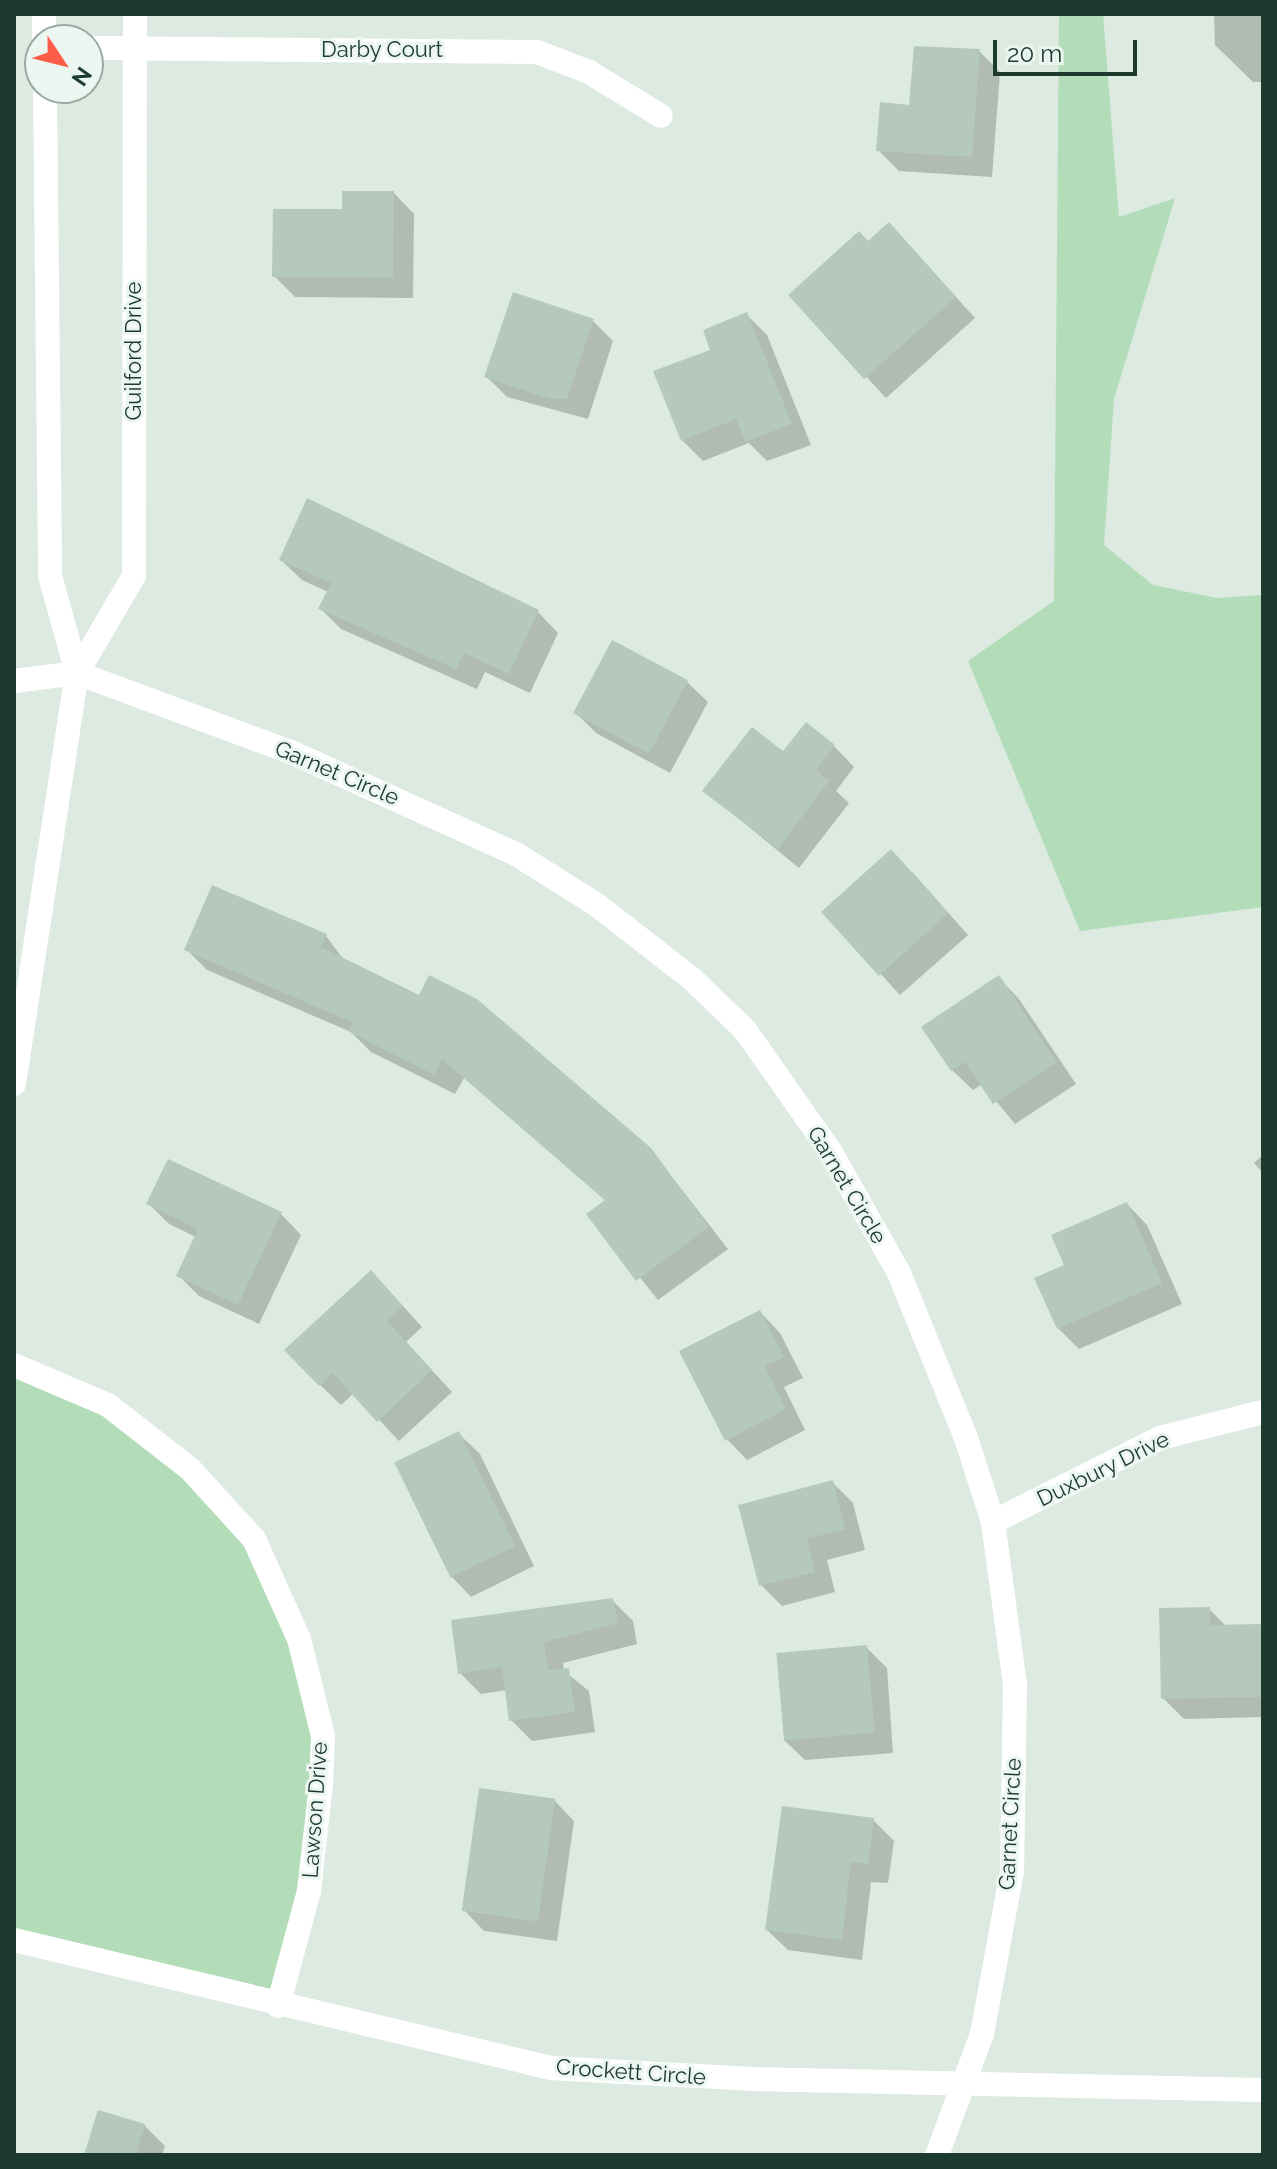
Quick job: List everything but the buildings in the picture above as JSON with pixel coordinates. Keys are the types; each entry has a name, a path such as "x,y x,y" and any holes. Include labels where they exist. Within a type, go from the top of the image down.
{"street":[{"name":"Guilford Drive","path":"14,1084 77,673 134,576 135,14"},
{"name":"Darby Court","path":"104,48 537,52 589,72 661,116"},
{"name":"Guilford Drive","path":"45,104 50,576 77,673"},
{"name":"Garnet Circle","path":"14,681 77,673 291,752 461,826 597,905 692,979 745,1030 830,1151 899,1273 966,1438 993,1522 1015,1685 1012,1871 982,2034 937,2155"},
{"name":"Lawson Drive","path":"14,1365 108,1405 190,1469 254,1539 299,1639 323,1736 321,1785 309,1891 278,2006"},
{"name":"Duxbury Drive","path":"993,1522 1160,1438 1263,1412"},
{"name":"Crockett Circle","path":"14,1940 278,2006 551,2068 964,2084 1263,2090"}],"green space":[{"path":"1059,14 1103,14 1119,217 1175,198 1114,399 1104,545 1153,585 1217,598 1263,595 1263,907 1080,931 968,661 1054,601"},
{"path":"14,1365 108,1405 254,1539 323,1736 278,2006 14,1940"}]}
